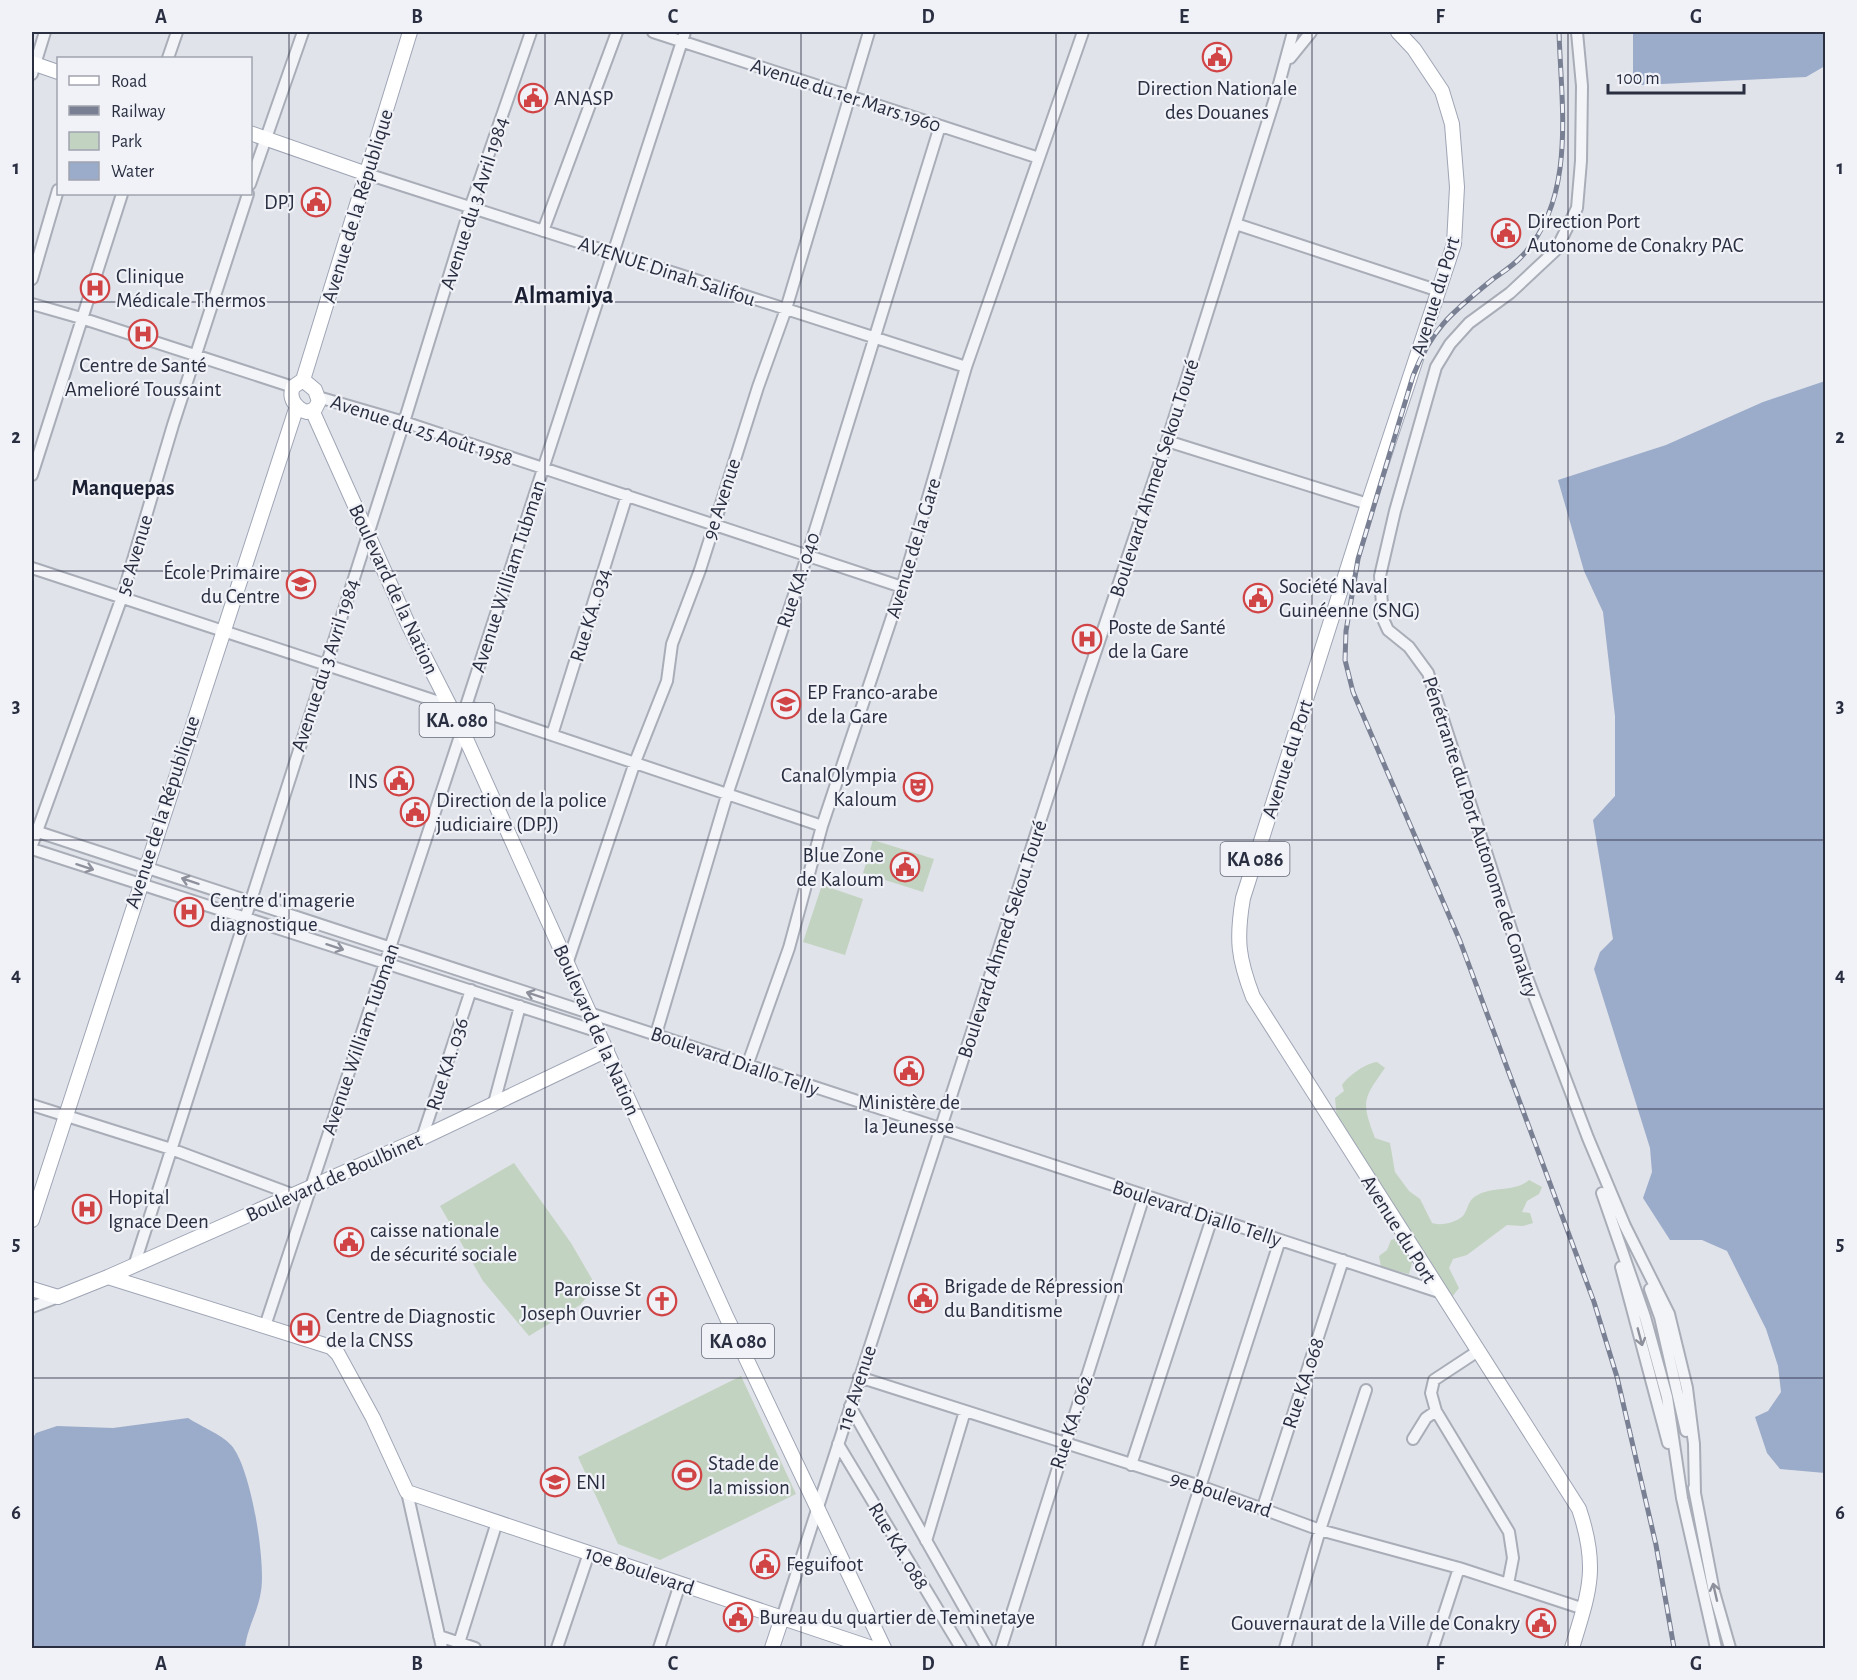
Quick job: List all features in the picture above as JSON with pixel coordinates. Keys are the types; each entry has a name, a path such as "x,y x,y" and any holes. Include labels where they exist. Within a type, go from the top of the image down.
{"main road":[{"name":"Avenue de la République","path":"298,383 367,174 410,32"},
{"name":"Avenue du Port","path":"1391,32 1414,49"},
{"name":"Avenue du Port","path":"1398,32 1414,49 1442,91 1452,124 1457,210 1454,244 1368,504 1243,898 1237,932 1239,957 1253,997 1578,1509 1592,1558 1591,1585 1572,1648"},
{"path":"32,67 57,72"},
{"path":"252,135 367,174"},
{"path":"298,383 315,390 318,397 318,406 312,410 303,411 291,396 298,383"},
{"name":"Avenue de la République","path":"32,1220 222,629 297,406"},
{"name":"Boulevard de la Nation","path":"312,410 368,535 448,705 462,729 726,1316 884,1648"},
{"name":"Boulevard de Boulbinet","path":"58,1297 134,1266 422,1138 607,1050"},
{"path":"108,1277 324,1344 338,1354 373,1419 407,1492"},
{"path":"32,1289 58,1297"},
{"name":"10e Boulevard","path":"407,1492 872,1648"},
{"name":"11e Avenue","path":"772,1648 782,1618"}],"street":[{"path":"32,67 45,32"},
{"path":"168,57 177,32"},
{"path":"252,178 303,32"},
{"name":"Avenue du 3 Avril 1984","path":"134,1266 404,422 470,208 531,32"},
{"path":"543,231 617,32"},
{"name":"Avenue du 1er Mars 1960","path":"653,32 684,37 849,96 1039,158"},
{"name":"9e Avenue","path":"567,964 634,762 667,681 672,644 700,570 713,524 786,309 869,32"},
{"name":"Avenue de la Gare","path":"747,1066 789,948 822,826 902,587 966,367 1083,32"},
{"name":"Boulevard Ahmed Sekou Touré","path":"940,1128 1167,441 1285,66 1293,32"},
{"name":"Boulevard Ahmed Sekou Touré","path":"1285,66 1311,32"},
{"name":"Pénétrante du Port Autonome de Conakry","path":"1577,32 1581,97 1581,161 1577,207 1556,250 1510,293 1468,323 1450,344 1436,367 1395,511 1380,576 1383,619 1388,630 1409,647 1428,673 1525,972 1588,1138"},
{"name":"Avenue William Tubman","path":"265,1326 462,729 466,706 684,37"},
{"name":"Rue KA. 040","path":"656,1034 727,795 807,556 940,126"},
{"name":"AVENUE Dinah Salifou","path":"367,174 966,367"},
{"path":"32,279 57,193"},
{"path":"32,475 122,195"},
{"name":"5e Avenue","path":"32,847 34,831 122,597 248,195"},
{"path":"1236,224 1439,291"},
{"path":"32,304 196,355 298,383"},
{"name":"Avenue du 25 Août 1958","path":"318,397 404,422 902,587"},
{"path":"1167,441 1368,504"},
{"name":"Rue KA. 034","path":"552,735 627,495"},
{"path":"32,568 448,705"},
{"path":"466,706 822,826"},
{"name":"Boulevard Diallo Telly","path":"34,831 1439,1292"},
{"path":"32,847 139,885 599,1032"},
{"name":"Rue KA. 036","path":"422,1138 471,990"},
{"path":"494,1103 520,1006"},
{"path":"32,1106 171,1149 294,1195"},
{"name":"11e Avenue","path":"782,1618 940,1128"},
{"path":"1588,1138 1682,1498 1716,1648"},
{"path":"1588,1138 1660,1317 1678,1391 1714,1592 1730,1648"},
{"name":"Rue KA. 062","path":"1001,1648 1144,1196"},
{"path":"1131,1465 1212,1218"},
{"path":"1148,1648 1280,1240"},
{"name":"Rue KA.068","path":"1263,1507 1343,1260"},
{"path":"32,1306 58,1297"},
{"path":"1478,1351 1434,1380 1431,1393 1436,1411 1509,1532 1513,1558 1508,1584"},
{"name":"9e Boulevard","path":"859,1377 1200,1486 1263,1507 1320,1530 1459,1568 1584,1609"},
{"path":"1285,1648 1320,1530 1366,1390"},
{"path":"850,1406 987,1648"},
{"path":"926,1541 965,1411"},
{"path":"1413,1439 1426,1418 1436,1411"},
{"name":"Rue KA. 088","path":"838,1444 961,1648"},
{"path":"407,1492 442,1648"},
{"path":"459,1643 497,1522"},
{"path":"557,1648 589,1553"},
{"path":"1433,1648 1459,1568"},
{"path":"659,1648 680,1584"},
{"path":"439,1636 475,1648"}],"green space":[{"path":"873,840 934,859 923,892 863,873"},
{"path":"822,885 863,899 845,955 803,942"},
{"path":"1377,1062 1385,1068 1368,1094 1366,1108 1375,1138 1390,1143 1395,1172 1409,1191 1420,1199 1432,1223 1444,1224 1460,1218 1472,1199 1479,1194 1516,1187 1529,1180 1542,1187 1539,1194 1527,1201 1522,1212 1530,1213 1533,1223 1523,1226 1507,1225 1467,1255 1453,1259 1449,1268 1459,1288 1452,1297 1413,1259 1409,1274 1381,1267 1379,1256 1387,1250 1391,1240 1397,1238 1395,1227 1337,1120 1335,1098 1344,1091 1342,1085 1348,1078 1363,1067"},
{"path":"514,1163 571,1243 596,1286 580,1305 529,1336 483,1281 440,1206"},
{"name":"Stade de la mission","path":"741,1376 796,1494 660,1560 618,1544 578,1457"}],"water":[{"path":"1633,32 1825,32 1825,66 1806,77 1641,85 1633,83"},
{"path":"1826,381 1825,1473 1780,1469 1767,1453 1755,1417 1768,1411 1781,1392 1778,1366 1766,1329 1727,1251 1702,1240 1670,1240 1643,1198 1652,1172 1650,1148 1594,969 1600,952 1613,939 1593,820 1615,796 1615,716 1603,612 1584,571 1558,480 1666,445 1763,402"},
{"path":"188,1418 231,1445 238,1456 251,1493 259,1538 262,1577 260,1599 245,1648 32,1648 32,1439 36,1433 57,1426 113,1428"}],"railway":[{"path":"1559,32 1562,149 1551,207 1539,233 1522,256 1446,321 1436,332 1420,359 1358,559 1346,631 1345,660 1353,692 1460,941 1594,1302 1617,1377 1656,1545 1674,1648"}],"place":[{"name":"Direction Nationale des Douanes","path":"1217,57"},
{"name":"ANASP","path":"533,98"},
{"name":"DPJ","path":"316,202"},
{"name":"Direction Port Autonome de Conakry PAC","path":"1506,233"},
{"name":"Clinique Médicale Thermos","path":"95,288"},
{"name":"Centre de Santé Amelioré Toussaint","path":"143,334"},
{"name":"École Primaire du Centre","path":"301,584"},
{"name":"Société Naval Guinéenne (SNG)","path":"1258,598"},
{"name":"Poste de Santé de la Gare","path":"1087,639"},
{"name":"EP Franco-arabe de la Gare","path":"786,704"},
{"name":"INS","path":"399,781"},
{"name":"CanalOlympia Kaloum","path":"918,787"},
{"name":"Direction de la police judiciaire (DPJ)","path":"415,812"},
{"name":"Blue Zone de Kaloum","path":"905,867"},
{"name":"Centre d'imagerie diagnostique","path":"189,912"},
{"name":"Ministère de la Jeunesse","path":"909,1071"},
{"name":"Hopital Ignace Deen","path":"87,1209"},
{"name":"caisse nationale de sécurité sociale","path":"349,1242"},
{"name":"Brigade de Répression du Banditisme","path":"923,1298"},
{"name":"Paroisse St Joseph Ouvrier","path":"662,1301"},
{"name":"Centre de Diagnostic de la CNSS","path":"305,1328"},
{"name":"Stade de la mission","path":"687,1475"},
{"name":"ENI","path":"555,1482"},
{"name":"Feguifoot","path":"765,1564"},
{"name":"Bureau du quartier de Teminetaye","path":"738,1617"},
{"name":"Gouvernaurat de la Ville de Conakry","path":"1541,1623"}],"district":[{"name":"Almamiya","path":"564,295"},
{"name":"Manquepas","path":"123,487"}]}
